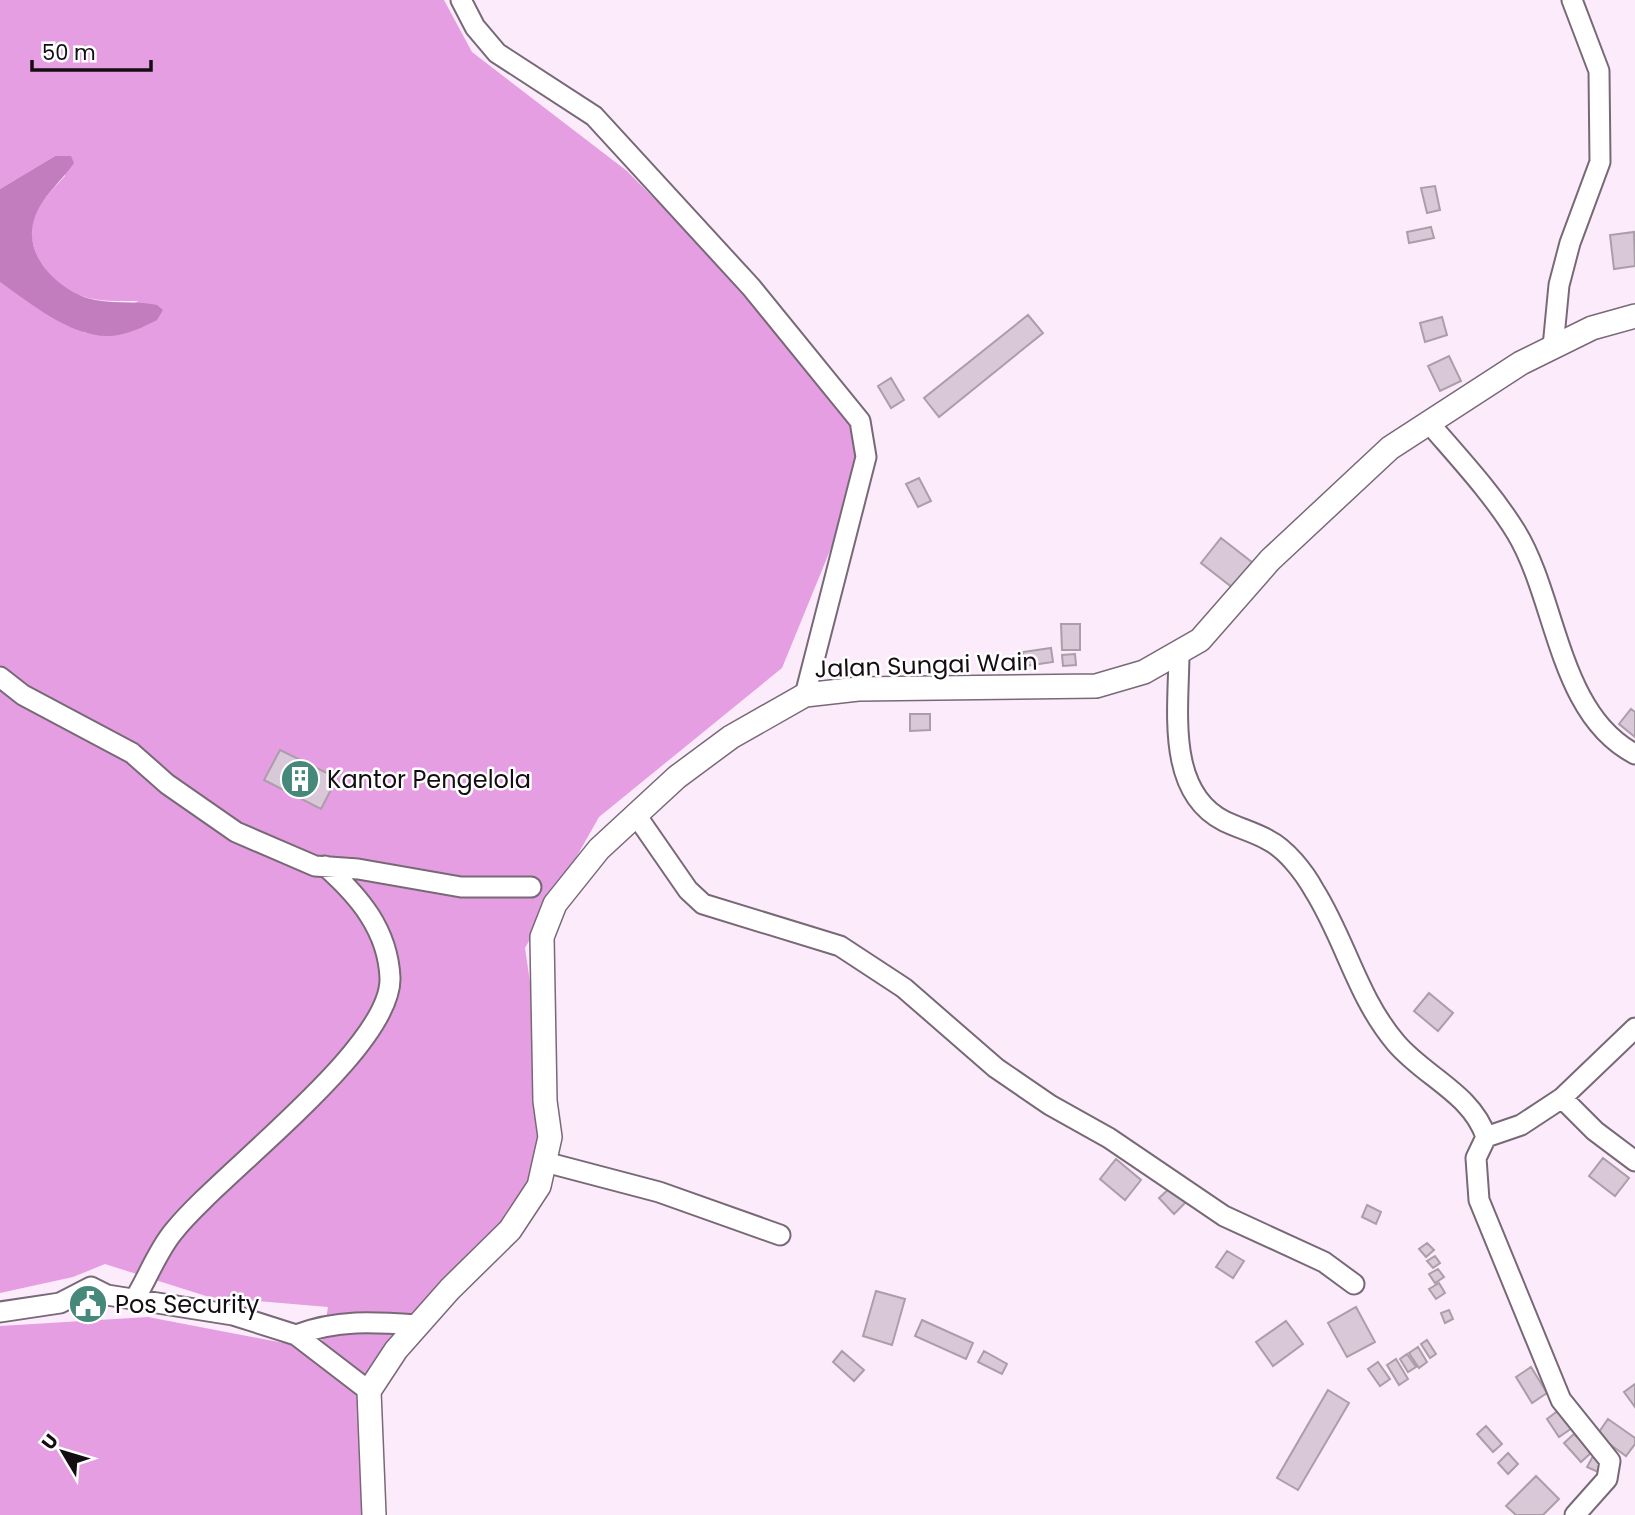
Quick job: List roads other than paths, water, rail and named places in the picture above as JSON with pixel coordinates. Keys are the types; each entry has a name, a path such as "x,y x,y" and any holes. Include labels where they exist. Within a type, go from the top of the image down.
{"street":[{"path":"461,0 475,27 497,53 594,116 751,287 860,421 866,457 805,695"},
{"path":"1553,347 1559,285 1570,243 1600,162 1599,71 1572,0"},
{"name":"Jalan Sungai Wain","path":"369,1391 396,1350 510,1230 539,1186 550,1137 545,1101 542,937 555,904 599,849 677,777 731,737 805,695 858,689 1096,685 1144,672 1200,640 1269,560 1380,457 1521,363 1592,328 1635,316"},
{"path":"1429,424 1471,472 1517,533 1538,583 1556,641 1583,695 1612,739 1635,754"},
{"path":"1179,652 1182,764 1195,798 1223,821 1270,841 1294,863 1314,888 1337,931 1374,1017 1421,1068 1472,1108 1486,1137"},
{"path":"0,677 23,695 132,753 167,784 236,831 296,858 325,866 461,887 531,887"},
{"path":"636,814 688,890 703,904 840,946 893,981 996,1068 1049,1105 1109,1138 1224,1216 1324,1262 1354,1284"},
{"path":"134,1300 173,1231 345,1064 377,1019 390,981 384,947 368,911 354,891 325,866"},
{"path":"1575,1515 1607,1479 1610,1461 1561,1400 1479,1200 1476,1158 1486,1137 1521,1125 1562,1098 1635,1028"},
{"path":"1562,1098 1595,1132 1635,1161"},
{"path":"545,1162 660,1192 780,1235"},
{"path":"0,1312 60,1303 92,1287 107,1295 233,1315 296,1335 369,1391 374,1515"},
{"path":"296,1335 316,1327 359,1321 419,1325"}],"place":[{"name":"Kantor Pengelola","path":"300,779"},
{"name":"Pos Security","path":"88,1304"}]}
